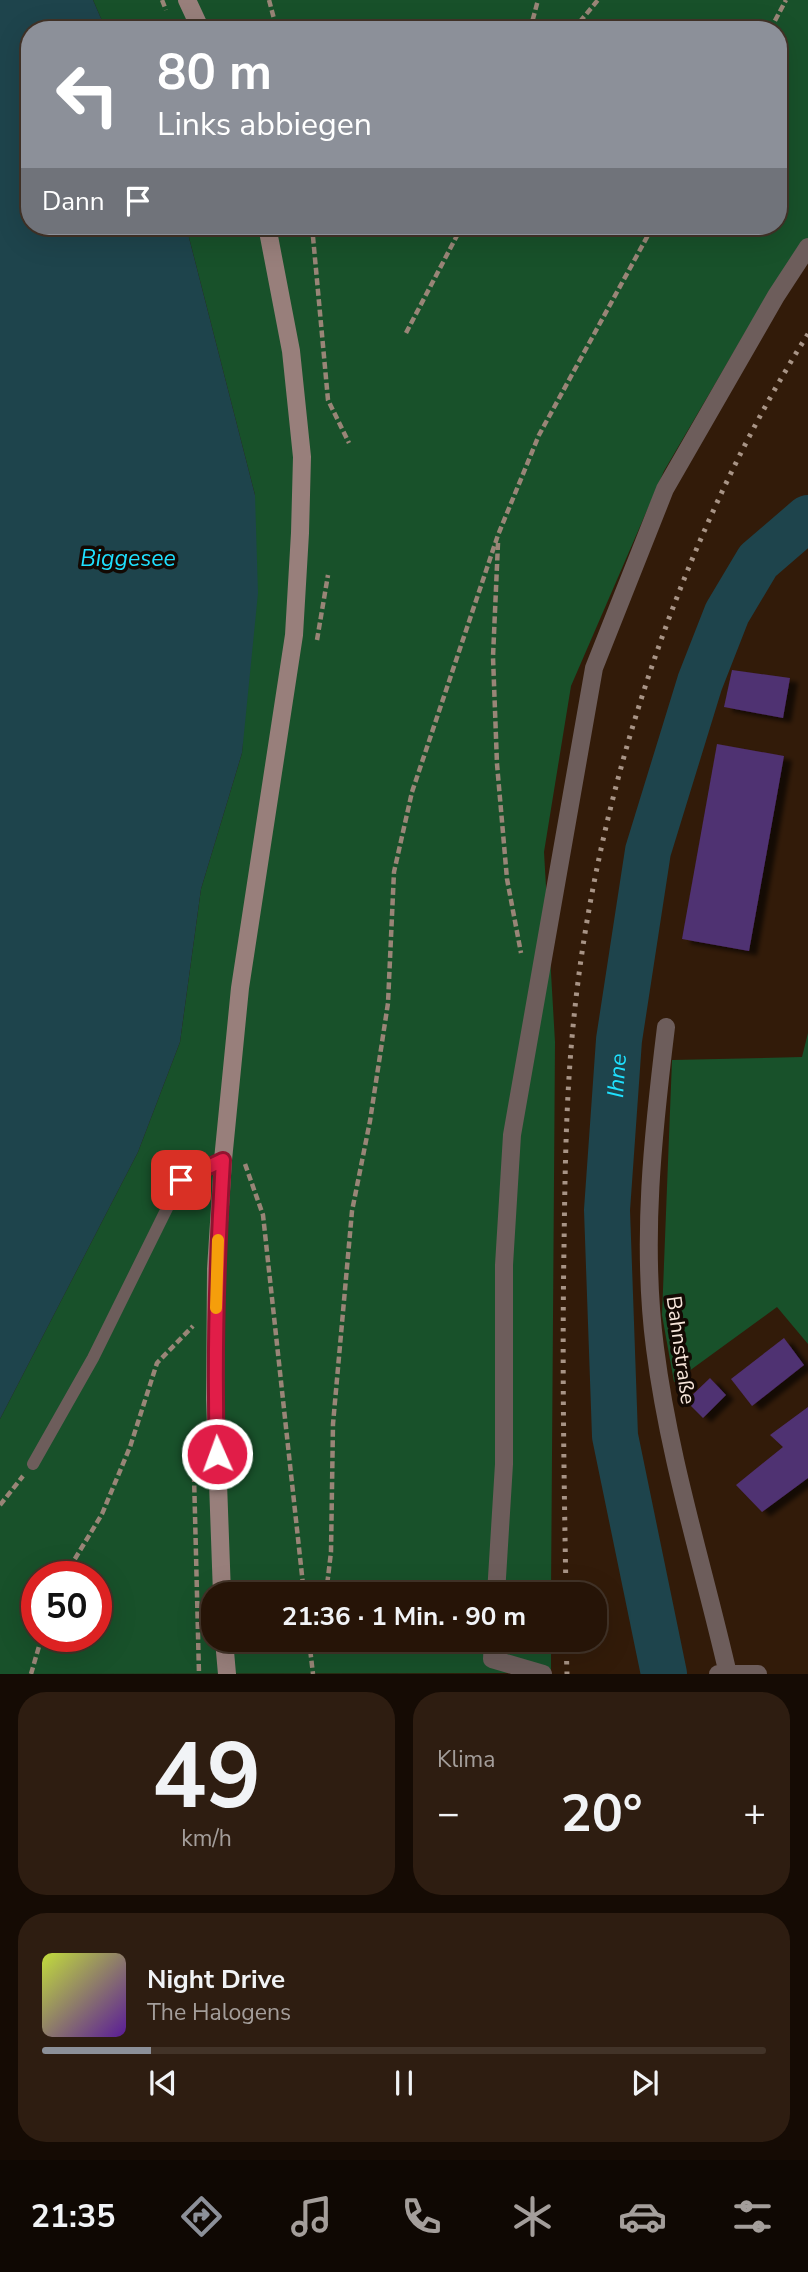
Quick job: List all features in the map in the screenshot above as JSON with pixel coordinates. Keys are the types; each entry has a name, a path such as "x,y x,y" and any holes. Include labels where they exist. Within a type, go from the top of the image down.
{"main road":[{"path":"187,0 197,21"},
{"path":"222,1582 215,1399 216,1269 223,1160 240,988 294,635 299,544 302,457 291,351 269,235"},
{"path":"225,1652 227,1674"}],"street":[{"path":"497,1582 504,1464 504,1265 512,1135 594,668 665,489 776,296 808,247"},
{"name":"Bahnstraße","path":"666,1027 654,1125 650,1205 649,1280 655,1349 693,1539 728,1673"},
{"path":"492,1652 492,1659 543,1674"},
{"path":"718,1674 758,1674"}],"lane":[{"path":"33,1465 93,1358 181,1180 223,1160"}],"path":[{"path":"270,0 275,21"},
{"path":"532,21 538,0"},
{"path":"580,21 597,0"},
{"path":"775,21 786,0"},
{"path":"313,235 328,400 349,443"},
{"path":"407,333 457,235"},
{"path":"327,1582 331,1552 333,1424 352,1211 370,1121 388,1003 394,872 412,792 498,535 539,435 648,235"},
{"path":"498,535 493,657 497,764 507,879 523,961"},
{"path":"242,1153 263,1215 303,1582"},
{"path":"74,1561 102,1514 130,1447 157,1363 193,1326"},
{"path":"0,1505 33,1465"},
{"path":"31,1674 37,1652"},
{"path":"310,1652 313,1674"},
{"path":"311,1658 313,1652"}],"green space":[{"path":"93,0 808,0 808,248 773,285 664,471 571,686 544,852 555,1042 551,1582 201,1582 201,1652 551,1652 551,1673 0,1674 0,1419 138,1152 180,1042 201,889 242,753 255,495 188,235 787,235 787,21 102,21"},
{"path":"808,1033 808,1344 777,1307 674,1382 662,1315 672,1060 802,1057"}],"water":[{"name":"Biggesee","path":"0,0 93,0 102,21 21,21 21,235 188,235 255,495 258,593 242,753 201,889 180,1042 138,1152 0,1419"}],"building":[{"path":"732,670 790,678 783,718 724,707"},
{"path":"717,744 784,756 749,951 682,939"},
{"path":"784,1338 804,1365 752,1406 731,1379"},
{"path":"710,1378 726,1395 703,1418 686,1401"},
{"path":"808,1407 808,1478 762,1512 736,1485 783,1447 770,1435"}],"waterway":[{"name":"Ihne","path":"664,1674 615,1436 607,1210 619,1040 648,851 700,682 727,613 758,561 808,518"}],"railway":[{"path":"566,1582 563,1377 565,1160 574,1017 586,930 603,841 625,752 653,663 686,576 722,491 763,410 808,334"},
{"path":"566,1652 567,1674"}],"slow traffic":[{"path":"216,1308 218,1240"}],"route":[{"path":"181,1180 223,1160 216,1269 217,1454"}]}
